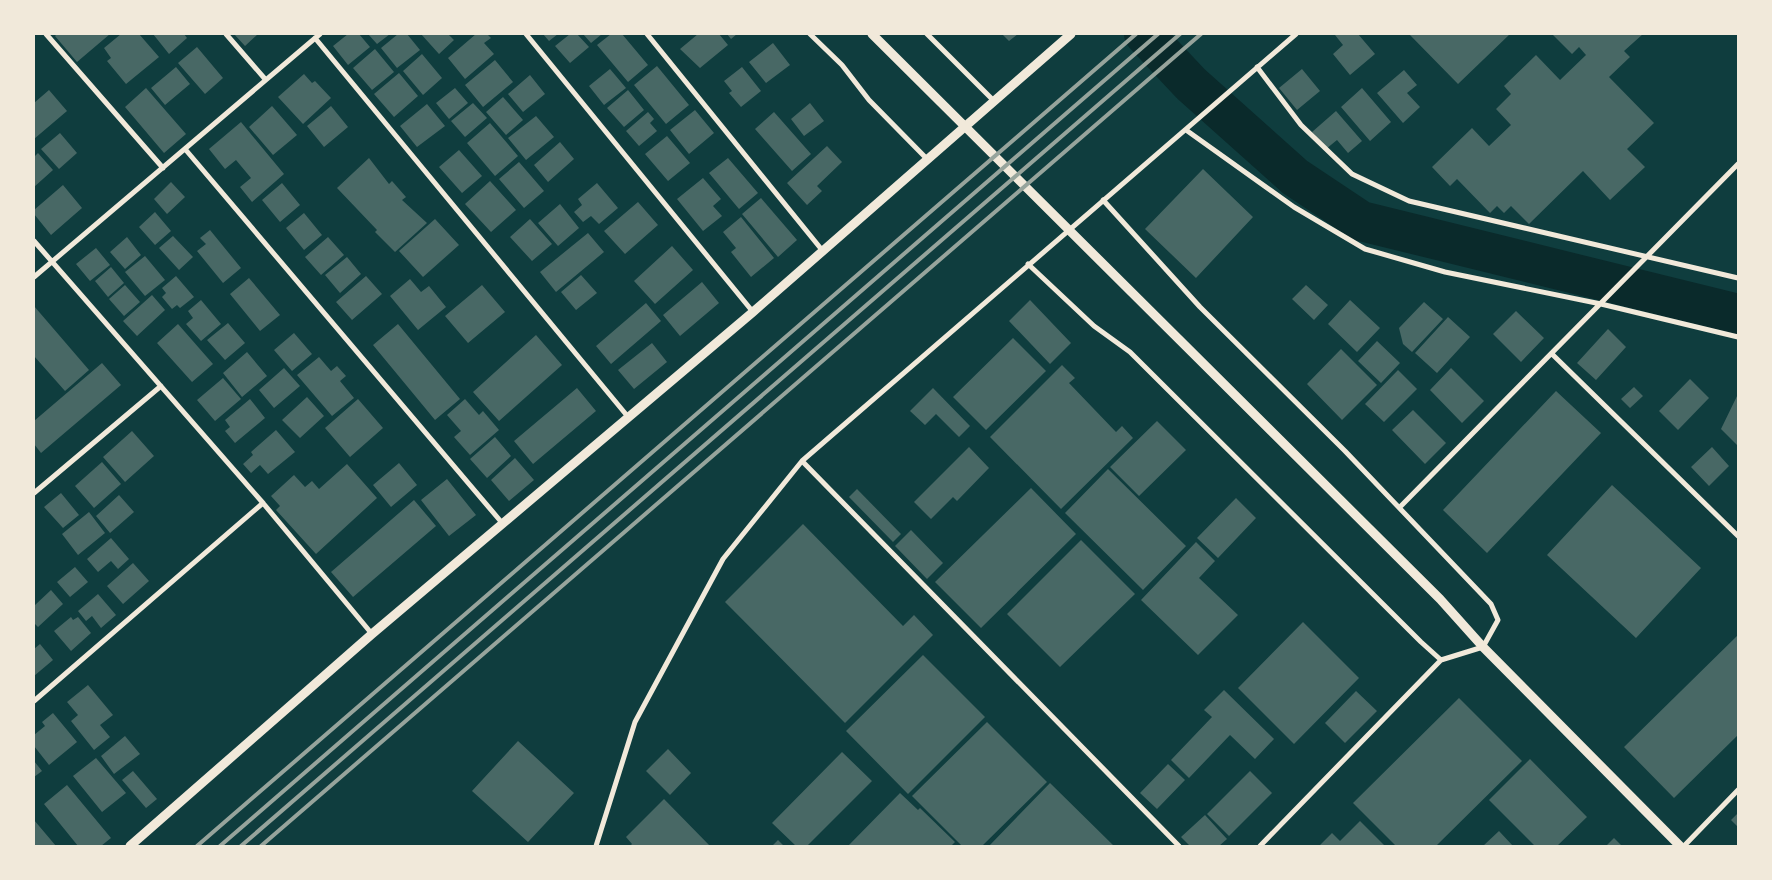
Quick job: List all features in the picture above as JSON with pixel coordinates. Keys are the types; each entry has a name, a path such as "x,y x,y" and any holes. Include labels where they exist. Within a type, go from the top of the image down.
{"street":[{"path":"46,34 163,168"},
{"path":"226,34 265,79"},
{"path":"526,34 753,312"},
{"path":"647,34 822,250"},
{"path":"810,34 842,65 869,100 928,159"},
{"path":"872,34 1440,599 1484,647 1680,846"},
{"path":"927,34 994,101"},
{"path":"130,846 372,634 753,312 1071,34"},
{"path":"596,846 635,722 723,559 802,461 1296,34"},
{"path":"34,277 265,79 318,36 629,418"},
{"path":"1257,67 1301,125 1352,174 1409,202 1738,278"},
{"path":"1186,130 1294,207 1365,248 1445,272 1601,304 1738,336"},
{"path":"185,149 503,524"},
{"path":"1400,507 1738,164"},
{"path":"1103,200 1200,308 1400,507 1491,604 1498,620 1484,647 1441,660 1260,846"},
{"path":"34,241 263,503 372,634"},
{"path":"1028,264 1094,326 1130,352 1441,660"},
{"path":"1552,354 1738,536"},
{"path":"34,493 160,386"},
{"path":"802,461 1180,846"},
{"path":"34,702 263,503"},
{"path":"1684,846 1738,790"}],"building":[{"path":"57,34 110,34 77,62 55,36"},
{"path":"121,34 139,34 159,57 126,84 107,61 111,58 104,48"},
{"path":"153,34 184,34 187,38 169,54"},
{"path":"234,34 258,34 245,46"},
{"path":"348,34 359,34 370,47 348,65 333,46"},
{"path":"368,34 390,34 377,44"},
{"path":"398,34 407,34 420,50 397,68 381,48"},
{"path":"421,34 448,34 454,40 439,54"},
{"path":"476,34 487,34 491,38 484,43 494,54 465,79 448,58"},
{"path":"543,34 558,34 549,41"},
{"path":"570,34 577,34 589,47 570,63 555,46"},
{"path":"583,34 602,34 591,43"},
{"path":"611,34 622,34 648,65 628,82 597,45"},
{"path":"698,34 719,34 728,45 700,68 680,49"},
{"path":"727,34 737,34 731,39"},
{"path":"1002,34 1018,34 1009,41"},
{"path":"1358,34 1375,54 1350,75 1333,54 1343,45 1335,35"},
{"path":"1409,34 1510,34 1458,84"},
{"path":"1552,34 1643,34 1624,51 1630,57 1609,77 1654,123 1627,149 1645,167 1610,200 1583,171 1529,224 1511,206 1504,213 1497,206 1490,213 1457,179 1450,186 1432,167 1472,128 1489,146 1511,125 1496,109 1511,94 1504,86 1536,55 1560,80 1586,55 1579,47 1572,54"},
{"path":"773,43 790,65 766,83 749,62"},
{"path":"197,47 223,78 205,94 178,63"},
{"path":"375,49 394,72 372,90 353,68"},
{"path":"422,54 442,78 423,95 403,71"},
{"path":"495,60 513,82 483,107 465,85"},
{"path":"657,66 689,105 666,124 634,85"},
{"path":"176,67 190,84 165,105 151,88"},
{"path":"742,67 761,91 741,107 729,93 732,91 724,81"},
{"path":"610,69 626,88 604,105 589,86"},
{"path":"1302,69 1320,91 1297,110 1279,88"},
{"path":"1404,70 1417,85 1407,93 1420,107 1403,123 1377,93"},
{"path":"399,73 418,96 394,117 374,94"},
{"path":"304,74 312,83 315,81 331,98 303,124 278,97"},
{"path":"530,75 545,94 523,112 508,94"},
{"path":"146,88 186,134 164,153 125,107"},
{"path":"455,88 468,103 449,119 436,103"},
{"path":"1362,88 1391,122 1370,141 1341,107"},
{"path":"49,90 67,111 34,139 34,103"},
{"path":"628,90 644,110 624,127 607,108"},
{"path":"503,97 523,120 506,135 486,112"},
{"path":"473,103 487,118 465,137 451,121"},
{"path":"810,103 824,121 804,136 791,119"},
{"path":"427,104 445,126 417,147 400,126"},
{"path":"272,106 297,135 273,155 249,127"},
{"path":"331,106 348,127 324,147 307,126"},
{"path":"695,110 714,133 689,154 670,130"},
{"path":"1336,111 1362,141 1348,153 1337,140 1326,149 1312,132"},
{"path":"648,112 654,119 650,123 657,131 639,146 626,131"},
{"path":"774,112 811,154 792,171 755,129"},
{"path":"536,116 554,137 526,160 508,138"},
{"path":"241,122 284,174 252,202 240,187 251,178 236,160 225,169 209,149"},
{"path":"490,123 518,156 495,176 467,143"},
{"path":"60,133 77,153 59,169 41,149"},
{"path":"667,136 690,163 668,181 645,154"},
{"path":"560,142 574,159 548,182 534,165"},
{"path":"827,146 842,162 817,186 822,191 807,205 787,183"},
{"path":"459,150 482,176 462,193 439,167"},
{"path":"38,153 53,170 34,187 34,157"},
{"path":"369,158 389,184 392,181 406,197 402,200 427,223 395,252 337,188"},
{"path":"728,158 758,193 739,209 709,173"},
{"path":"519,162 544,191 524,208 499,179"},
{"path":"1203,169 1253,217 1196,278 1145,229"},
{"path":"703,178 721,199 713,206 722,216 703,231 677,199"},
{"path":"490,181 516,210 491,232 465,204"},
{"path":"171,182 185,197 167,214 154,199"},
{"path":"282,183 300,205 280,222 262,200"},
{"path":"597,183 618,208 599,224 591,216 583,222 574,212 582,205 578,199"},
{"path":"63,185 82,208 51,235 34,214 34,210"},
{"path":"761,198 797,240 778,257 742,214"},
{"path":"638,202 658,225 625,254 604,231"},
{"path":"560,204 579,228 558,246 538,223"},
{"path":"155,212 171,231 155,245 139,227"},
{"path":"304,213 322,235 304,250 286,228"},
{"path":"741,217 774,258 751,277 731,252 736,248 723,232"},
{"path":"435,219 459,245 423,277 399,251"},
{"path":"530,219 552,244 532,261 510,237"},
{"path":"210,230 241,268 223,283 197,251 206,244 200,238"},
{"path":"588,233 604,252 556,292 540,272"},
{"path":"173,236 193,257 179,270 159,248"},
{"path":"127,237 141,255 125,269 110,252"},
{"path":"328,237 344,255 321,275 305,257"},
{"path":"672,246 693,270 655,304 634,281"},
{"path":"96,248 110,265 90,281 76,264"},
{"path":"145,256 165,280 145,296 125,272"},
{"path":"347,257 361,274 340,293 325,275"},
{"path":"111,267 124,283 108,297 95,281"},
{"path":"581,275 597,293 576,310 561,292"},
{"path":"176,276 194,297 180,308 177,305 172,309 162,297 166,293 162,288"},
{"path":"366,276 382,294 352,320 336,302"},
{"path":"249,278 280,315 260,331 230,294"},
{"path":"410,279 421,292 429,286 446,307 418,330 390,296"},
{"path":"702,282 719,303 680,336 663,315"},
{"path":"125,285 140,302 124,316 109,299"},
{"path":"482,285 505,312 468,343 445,316"},
{"path":"1306,285 1328,305 1314,320 1292,299"},
{"path":"152,295 165,310 137,336 123,321"},
{"path":"201,300 221,324 201,341 186,324 193,318 188,311"},
{"path":"1030,300 1071,343 1050,364 1009,321"},
{"path":"1350,300 1380,328 1357,352 1328,324"},
{"path":"1424,302 1443,319 1412,352 1403,344 1399,328"},
{"path":"646,303 661,321 611,364 596,346"},
{"path":"34,306 89,370 65,391 34,356"},
{"path":"1516,311 1544,338 1521,362 1493,334"},
{"path":"1448,317 1470,337 1437,373 1415,353"},
{"path":"228,323 245,343 225,360 207,340"},
{"path":"178,324 213,364 192,382 157,343"},
{"path":"398,324 460,399 435,420 373,345"},
{"path":"1608,329 1626,347 1596,380 1577,363"},
{"path":"294,333 312,354 292,371 274,350"},
{"path":"536,335 562,365 499,421 473,392"},
{"path":"1013,338 1046,371 986,430 953,397"},
{"path":"1377,341 1400,363 1381,383 1358,361"},
{"path":"652,343 667,362 634,389 618,370"},
{"path":"1341,349 1377,385 1342,420 1307,384"},
{"path":"247,352 267,376 242,397 223,373"},
{"path":"319,357 331,371 337,366 346,376 340,381 354,398 332,416 297,375"},
{"path":"102,363 121,385 41,453 34,444 34,421"},
{"path":"1062,365 1075,378 1069,383 1116,432 1122,426 1133,438 1061,509 990,437"},
{"path":"284,368 300,386 274,408 259,390"},
{"path":"1451,368 1484,401 1462,423 1430,390"},
{"path":"1398,370 1417,389 1384,422 1365,404"},
{"path":"223,378 241,399 215,421 197,400"},
{"path":"1690,379 1709,398 1678,430 1659,411"},
{"path":"1634,387 1643,396 1630,408 1621,399"},
{"path":"577,388 596,411 533,464 514,441"},
{"path":"933,388 970,426 959,437 936,414 925,425 910,411"},
{"path":"1556,391 1601,433 1487,553 1443,510"},
{"path":"1738,394 1738,446 1721,429"},
{"path":"307,397 324,416 300,438 282,420"},
{"path":"250,399 265,418 235,443 225,431 230,427 225,420"},
{"path":"358,399 383,428 350,457 325,428"},
{"path":"465,399 479,415 483,411 499,430 470,455 454,437 461,431 447,415"},
{"path":"1413,410 1446,443 1425,464 1392,430"},
{"path":"1157,421 1186,450 1139,496 1110,467"},
{"path":"276,430 295,452 268,474 260,465 251,473 243,464 253,455 251,452"},
{"path":"132,431 154,456 125,482 103,457"},
{"path":"495,437 511,456 487,478 470,459"},
{"path":"969,447 989,468 957,501 953,497 931,519 914,502"},
{"path":"1712,447 1729,466 1709,486 1691,467"},
{"path":"515,458 534,480 509,501 491,480"},
{"path":"102,462 121,484 94,508 75,486"},
{"path":"399,463 417,485 391,507 373,485"},
{"path":"347,464 377,498 316,554 276,510 280,506 271,496 294,475 305,487 312,481 319,489"},
{"path":"1108,469 1186,546 1143,590 1065,513"},
{"path":"447,479 476,515 449,536 421,500"},
{"path":"1612,485 1701,568 1636,638 1547,555"},
{"path":"1031,488 1076,534 981,628 935,582"},
{"path":"857,489 901,534 893,542 849,497"},
{"path":"61,493 79,515 63,528 44,507"},
{"path":"119,495 134,512 110,533 96,516"},
{"path":"1236,498 1256,518 1218,558 1197,538"},
{"path":"414,500 436,526 353,597 331,572"},
{"path":"89,512 105,533 78,555 62,534"},
{"path":"803,524 903,626 914,615 933,635 845,723 725,602"},
{"path":"911,530 943,563 927,579 895,546"},
{"path":"111,538 129,559 118,569 111,561 98,572 87,559"},
{"path":"1081,540 1135,594 1060,667 1007,614"},
{"path":"1196,542 1215,561 1199,578 1238,615 1198,655 1141,600"},
{"path":"133,563 149,581 123,604 107,586"},
{"path":"75,567 88,582 70,597 57,582"},
{"path":"51,590 63,604 38,627 34,623 34,606"},
{"path":"98,594 116,615 101,628 92,616 86,621 78,611"},
{"path":"71,617 73,620 78,617 91,633 71,651 54,631"},
{"path":"1303,622 1359,678 1294,744 1238,688"},
{"path":"1738,635 1738,735 1674,798 1624,747"},
{"path":"40,644 53,660 34,676 34,649"},
{"path":"923,655 985,717 908,794 846,731"},
{"path":"88,685 113,715 100,725 110,737 94,750 71,721 78,715 67,702"},
{"path":"1224,690 1274,739 1255,759 1230,735 1189,778 1171,760 1212,717 1204,710"},
{"path":"1356,691 1377,711 1345,743 1325,723"},
{"path":"1459,698 1522,761 1436,846 1396,846 1353,803"},
{"path":"53,713 77,742 49,765 34,746 34,735 45,726 42,722"},
{"path":"987,722 1047,782 982,846 962,846 912,796"},
{"path":"125,736 140,754 114,774 101,756"},
{"path":"518,741 574,793 528,842 472,791"},
{"path":"668,749 691,773 670,795 646,771"},
{"path":"842,752 872,781 807,846 796,846 772,823"},
{"path":"96,758 126,793 102,812 73,776"},
{"path":"1530,759 1587,817 1557,846 1535,846 1489,800"},
{"path":"34,761 42,771 34,777"},
{"path":"1168,764 1185,780 1157,809 1140,793"},
{"path":"133,771 157,799 146,808 122,780"},
{"path":"1250,771 1272,793 1229,836 1207,814"},
{"path":"1050,783 1114,846 989,846"},
{"path":"67,785 111,838 101,846 78,846 44,804"},
{"path":"900,793 918,810 920,808 955,842 951,846 848,846"},
{"path":"664,799 710,846 630,846 632,844 626,837"},
{"path":"1738,813 1738,827 1731,820"},
{"path":"1205,815 1227,839 1219,846 1190,846 1181,837"},
{"path":"34,820 56,846 34,846"},
{"path":"1360,821 1385,846 1319,846 1332,833 1340,841"},
{"path":"1499,831 1513,846 1483,846"},
{"path":"1614,838 1622,846 1606,846"},
{"path":"778,840 784,846 772,846"}],"waterway":[{"path":"1144,34 1191,84 1295,177 1361,221 1738,314"}],"railway":[{"path":"197,846 1136,34"},
{"path":"220,846 1158,34"},
{"path":"241,846 1180,34"},
{"path":"261,846 1201,34"}]}
